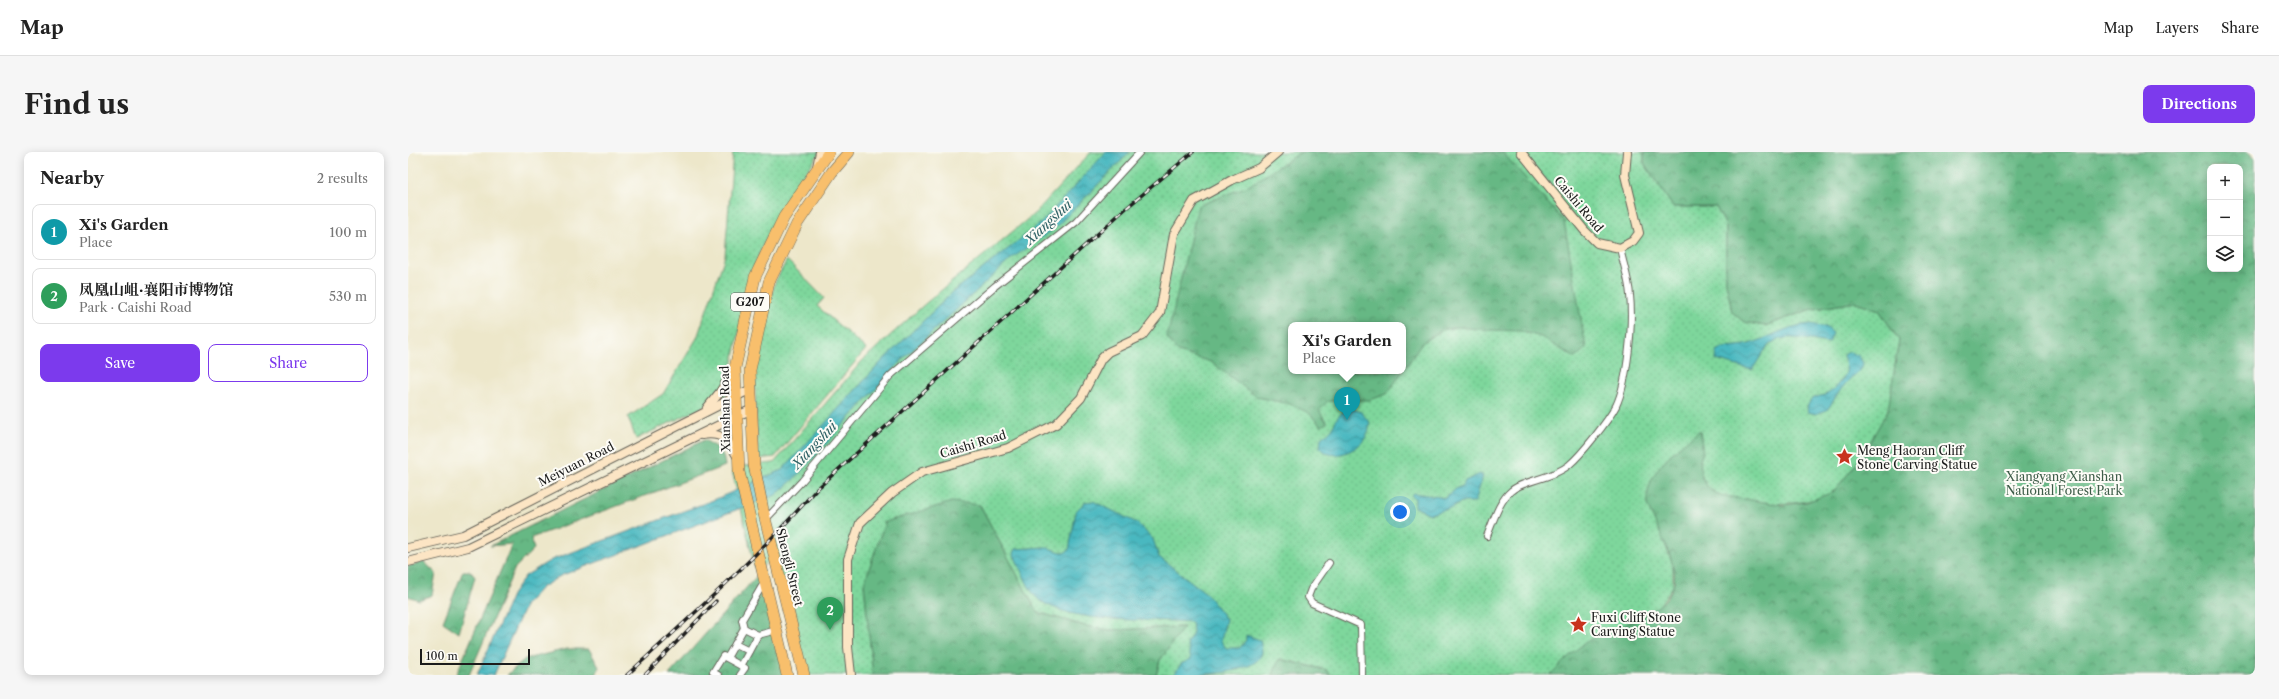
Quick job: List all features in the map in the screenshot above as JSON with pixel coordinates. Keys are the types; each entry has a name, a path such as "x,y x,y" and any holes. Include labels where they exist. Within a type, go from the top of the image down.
{"highway":[{"name":"Xianshan Road","path":"765,581 739,473 736,364 755,277 784,217 817,167 829,152"},
{"name":"G207","path":"752,409 750,370 769,282 797,224 832,172 849,152"},
{"name":"Shengli Street","path":"752,409 754,465 764,515 804,675"},
{"name":"G207","path":"765,581 788,675"}],"street":[{"path":"817,167 820,152"},
{"path":"764,515 802,482 890,376 995,286 1076,222 1140,152"},
{"name":"Caishi Road","path":"851,675 848,647 848,559 860,523 892,493 922,472 1008,448 1056,424 1081,398 1100,359 1108,352 1142,336 1160,314 1174,234 1194,201 1232,180 1259,168 1278,152"},
{"name":"Caishi Road","path":"1521,152 1584,230 1597,243 1620,248"},
{"path":"1487,536 1504,501 1511,491 1521,485 1544,479 1568,466 1583,450 1615,406 1626,359 1630,326 1630,294 1620,248 1633,241 1639,233 1625,175 1627,152"},
{"path":"703,412 720,392 736,364"},
{"name":"Meiyuan Road","path":"408,548 463,535 736,395 751,389"},
{"path":"408,562 468,547 752,409"},
{"path":"693,437 714,433 727,439 739,460"},
{"path":"1329,562 1311,589 1308,597 1312,602 1361,625 1362,675"},
{"path":"727,658 744,628 742,620 765,581"},
{"path":"744,628 758,635 777,630"},
{"path":"741,666 758,635"},
{"path":"735,644 749,651"},
{"path":"718,675 713,672 723,656 744,668 740,675"}],"green space":[{"path":"733,152 820,152 775,218 751,273 726,396 636,439 628,417 663,394 697,338 725,256"},
{"path":"1091,152 1644,152 1644,163 1673,207 1716,207 1726,226 1726,282 1732,312 1744,322 1765,326 1809,310 1856,302 1879,310 1899,340 1890,400 1885,417 1873,439 1856,464 1833,491 1823,497 1791,503 1753,503 1736,500 1721,496 1705,484 1702,476 1700,460 1647,504 1660,531 1673,565 1673,586 1659,606 1614,631 1590,640 1550,675 1331,675 1327,670 1280,659 1273,675 1156,675 1160,660 1183,627 1111,630 1085,626 1037,612 980,505 885,522 864,584 873,675 804,675 775,560 780,551 756,572 732,471 742,466 774,463 863,360 926,303 1035,213"},
{"path":"1301,152 1502,152 1564,221 1586,348 1575,358 1541,337 1520,331 1457,327 1442,330 1423,342 1406,367 1406,322 1288,322 1288,374 1401,374 1387,394 1370,400 1328,401 1319,410 1327,423 1321,426 1309,413 1290,404 1257,397 1211,362 1178,352 1167,338 1198,206 1250,185"},
{"name":"Xiangyang Xianshan National Forest Park","path":"1644,152 2248,152 2255,158 2255,675 1550,675 1580,646 1591,639 1638,619 1660,605 1668,596 1674,582 1674,570 1669,553 1647,504 1648,492 1651,480 1664,461 1700,430 1703,453 1700,460 1702,478 1709,489 1719,495 1783,505 1807,502 1833,492 1861,458 1888,410 1899,340 1879,310 1856,302 1809,310 1765,326 1744,322 1732,312 1726,282 1726,226 1716,207 1673,207 1644,163"},
{"path":"787,260 824,298 817,306 866,349 775,457 758,459 754,368 775,282"},
{"path":"704,440 721,452 725,466 531,538 534,549 515,568 469,675 456,675 512,544 490,546"},
{"path":"952,502 980,505 1037,612 1085,626 1111,630 1184,627 1160,660 1156,675 873,675 864,584 885,522"},
{"path":"424,562 436,573 432,595 419,600 408,596 408,566"},
{"path":"762,570 787,675 669,675"},
{"path":"463,571 470,571 475,577 459,633 443,622"},
{"path":"567,649 589,649 599,667 596,675 507,675 525,659"},
{"path":"1279,659 1327,670 1331,675 1273,675"}],"water":[{"name":"Xiangshui","path":"1106,152 1130,152 1054,229 1011,259 903,359 795,478 776,495 560,576 541,588 526,604 494,675 477,675 512,595 525,576 551,560 716,499 782,470 884,359 953,292 1041,223"},
{"path":"1811,324 1826,327 1833,333 1829,343 1797,338 1774,341 1768,346 1752,370 1716,360 1717,351 1720,349 1749,344 1786,329"},
{"path":"1850,352 1859,356 1863,363 1861,370 1852,377 1838,393 1827,410 1816,414 1808,412 1807,408 1813,399 1829,393 1844,377 1846,364 1843,356 1844,354"},
{"path":"1352,409 1361,412 1370,423 1367,435 1352,450 1345,453 1331,454 1325,452 1320,448 1321,438 1328,433 1340,415 1345,411"},
{"path":"1480,474 1483,476 1475,502 1461,502 1452,508 1430,514 1415,507 1415,499 1411,495 1413,493 1446,498 1457,488 1463,486 1465,481"},
{"path":"1093,501 1137,523 1153,539 1159,557 1206,593 1226,619 1221,641 1226,648 1240,648 1246,640 1246,635 1260,640 1262,652 1258,660 1250,665 1224,672 1196,675 1174,675 1181,664 1191,659 1187,643 1193,633 1192,622 1090,617 1070,613 1052,607 1037,598 1028,584 1014,555 1015,549 1045,547 1064,553 1069,550 1076,511 1085,502"}],"railway":[{"path":"627,675 701,607 772,538 817,489 1124,210 1193,152"},
{"path":"645,675 716,601"}],"place":[{"name":"Xi's Garden","path":"1347,420"},
{"name":"Meng Haoran Cliff Stone Carving Statue","path":"1844,457"},
{"name":"Fuxi Cliff Stone Carving Statue","path":"1578,624"},
{"name":"凤凰山岨·襄阳市博物馆","path":"830,630"}]}
